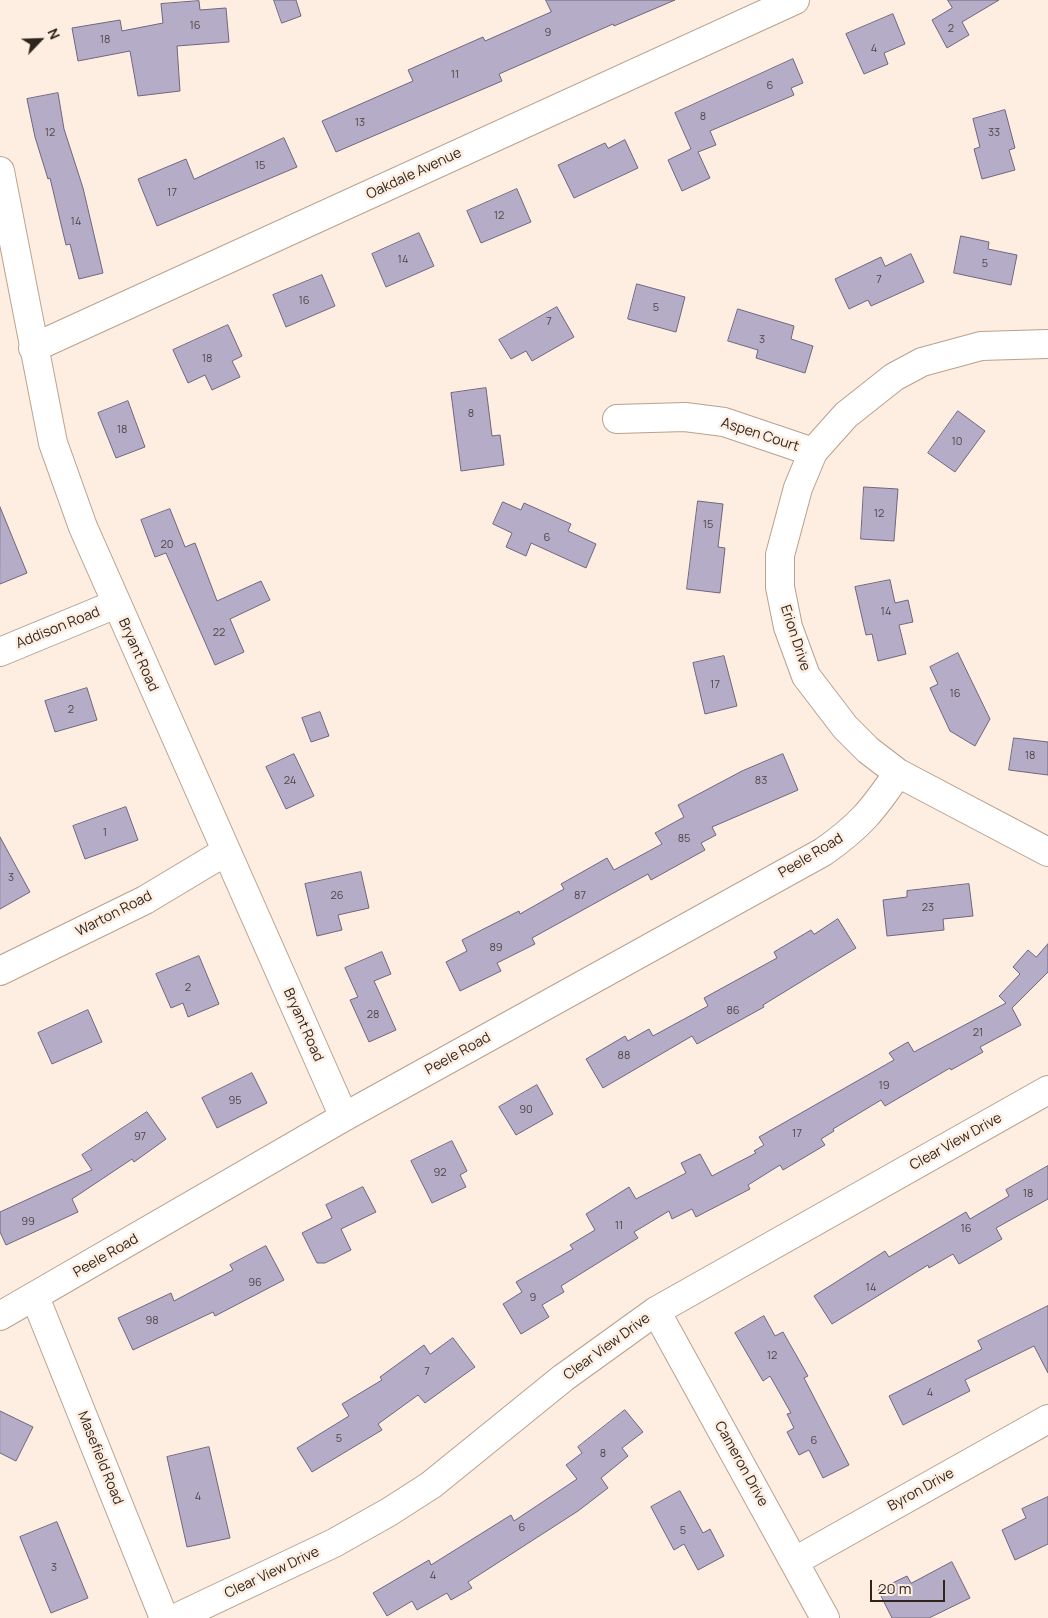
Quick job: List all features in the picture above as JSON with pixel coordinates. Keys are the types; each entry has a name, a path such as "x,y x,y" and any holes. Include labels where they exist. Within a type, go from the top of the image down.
{"street":[{"name":"Oakdale Avenue","path":"33,348 795,0"},
{"name":"Bryant Road","path":"0,171 53,443 83,527 344,1118"},
{"name":"Erion Drive","path":"1048,344 981,346 922,362 894,377 869,395 846,415 813,452 798,488 780,555 780,587 788,627 806,676 845,727 868,750 898,773 1048,852"},
{"name":"Aspen Court","path":"617,419 686,417 724,422 813,452"},
{"name":"Addison Road","path":"0,652 116,604"},
{"name":"Peele Road","path":"0,1316 344,1118 822,852 851,832 872,811 898,773"},
{"name":"Warton Road","path":"0,971 145,900 225,852"},
{"name":"Clear View Drive","path":"176,1618 334,1543 389,1512 431,1484 563,1378 656,1312 1048,1090"},
{"name":"Masefield Road","path":"35,1297 164,1618"},
{"name":"Cameron Drive","path":"656,1312 825,1618"},
{"name":"Byron Drive","path":"795,1561 1048,1418"}],"building":[{"path":"274,0 296,0 301,16 282,23"},
{"path":"546,0 675,0 614,26 613,24 499,74 502,81 336,152 322,121 413,81 408,70 483,37 485,41 551,12"},
{"path":"948,0 999,0 962,22 969,35 947,48 932,20 952,8"},
{"path":"199,1 200,10 226,8 229,42 177,46 180,91 138,96 130,51 78,61 72,28 120,20 122,31 163,23 161,4"},
{"path":"893,14 905,44 884,53 888,64 864,74 846,34"},
{"path":"793,59 803,83 791,88 794,95 710,131 716,145 698,152 710,178 682,191 668,160 691,149 675,113"},
{"path":"58,93 64,129 83,188 103,273 79,279 70,244 66,245 50,178 48,179 35,137 27,99"},
{"path":"1005,110 1015,148 1009,150 1015,170 982,179 974,149 980,147 973,119"},
{"path":"284,138 297,167 157,226 138,179 186,159 194,179"},
{"path":"625,140 638,168 574,198 558,165 605,143 608,148"},
{"path":"517,189 531,222 481,243 467,211"},
{"path":"419,233 434,266 386,287 372,254"},
{"path":"961,236 989,242 988,249 1017,255 1011,285 954,273"},
{"path":"911,254 924,282 871,306 868,300 849,309 835,279 881,257 885,266"},
{"path":"322,275 335,306 286,327 273,295"},
{"path":"637,284 685,297 676,332 628,319"},
{"path":"557,307 574,337 532,361 526,351 511,359 499,340"},
{"path":"738,309 794,326 791,339 813,346 805,373 756,358 758,350 728,341"},
{"path":"228,325 242,356 232,361 240,377 212,390 205,375 188,383 173,350"},
{"path":"486,388 492,436 500,435 504,465 461,471 451,393"},
{"path":"128,401 145,447 116,458 98,413"},
{"path":"958,411 985,431 955,472 928,453"},
{"path":"864,487 898,489 894,541 861,539"},
{"path":"698,501 723,504 718,547 725,548 720,593 687,589"},
{"path":"503,502 521,510 524,503 571,524 568,531 596,544 586,568 531,543 526,556 506,547 512,533 493,524"},
{"path":"0,507 27,573 0,584"},
{"path":"170,509 185,547 195,543 217,601 261,581 270,600 230,619 244,652 215,665 166,553 155,557 141,520"},
{"path":"890,580 895,603 908,600 913,622 899,625 906,654 878,661 872,634 866,635 855,587"},
{"path":"958,653 990,719 975,746 950,731 930,688 938,684 930,667"},
{"path":"724,656 737,706 705,714 693,663"},
{"path":"87,688 97,720 55,732 45,701"},
{"path":"320,712 329,736 311,742 302,718"},
{"path":"1014,738 1048,742 1048,775 1009,770"},
{"path":"294,754 314,796 286,809 266,767"},
{"path":"783,754 798,790 712,827 716,835 701,843 705,850 651,880 648,874 532,938 535,944 497,963 501,971 460,991 446,962 467,951 462,940 519,911 520,914 564,889 561,884 607,858 614,870 662,844 655,833 684,817 678,805 742,771"},
{"path":"126,807 138,840 85,859 73,826"},
{"path":"0,837 30,892 0,909"},
{"path":"361,872 369,908 338,915 342,930 317,936 305,884"},
{"path":"969,884 973,916 943,919 944,930 887,936 883,900 907,897 907,891"},
{"path":"838,919 856,948 763,1005 764,1007 697,1044 692,1036 603,1088 586,1059 625,1036 628,1041 649,1029 653,1036 708,1006 704,998 777,958 774,952 811,930 814,934"},
{"path":"1048,944 1048,972 1012,1008 1021,1025 980,1047 983,1052 951,1070 950,1068 885,1106 881,1100 833,1129 834,1131 821,1139 825,1145 783,1170 780,1165 748,1185 750,1189 696,1217 692,1209 672,1219 669,1211 634,1232 638,1238 561,1286 564,1292 542,1305 549,1317 521,1334 503,1304 522,1292 516,1282 573,1249 570,1245 595,1230 586,1214 629,1187 636,1199 686,1173 681,1163 700,1154 712,1176 756,1153 754,1151 764,1145 759,1137 894,1060 889,1053 908,1042 914,1052 1006,1003 999,996 1020,974 1013,967 1028,950 1036,957"},
{"path":"382,952 391,974 374,981 396,1030 369,1042 350,1000 358,997 345,968"},
{"path":"199,956 219,1004 188,1017 183,1003 171,1008 156,974"},
{"path":"88,1010 102,1042 52,1064 38,1033"},
{"path":"252,1073 267,1103 217,1128 202,1098"},
{"path":"537,1085 553,1114 516,1135 499,1107"},
{"path":"147,1112 166,1139 134,1162 132,1159 72,1199 78,1212 6,1245 0,1232 0,1212 92,1170 82,1155"},
{"path":"452,1141 467,1171 460,1175 466,1187 432,1203 411,1161"},
{"path":"1048,1166 1048,1199 996,1228 1002,1239 959,1264 953,1254 929,1268 928,1265 832,1324 814,1296 885,1251 889,1257 966,1212 970,1219 1009,1196 1006,1190"},
{"path":"363,1187 376,1212 341,1229 351,1250 325,1263 317,1263 302,1233 332,1218 326,1205"},
{"path":"266,1246 284,1280 215,1316 213,1312 133,1350 118,1318 171,1293 174,1301 233,1270 230,1265"},
{"path":"1048,1306 1048,1373 1034,1346 965,1380 970,1391 903,1425 889,1396 982,1349 978,1341"},
{"path":"764,1316 775,1336 783,1332 808,1376 804,1378 849,1465 823,1478 809,1450 799,1455 787,1432 794,1428 787,1414 791,1413 770,1376 763,1381 735,1333"},
{"path":"453,1338 475,1367 425,1403 418,1395 378,1424 382,1430 312,1472 297,1448 349,1416 342,1404 382,1380 380,1377 424,1345 430,1354"},
{"path":"625,1410 643,1432 622,1448 628,1456 601,1478 608,1488 578,1511 468,1582 472,1588 451,1600 447,1593 417,1610 412,1601 387,1616 373,1593 429,1560 431,1565 511,1515 514,1521 577,1479 566,1465 582,1453 578,1447"},
{"path":"0,1411 33,1427 16,1461 0,1453"},
{"path":"209,1447 230,1538 187,1547 167,1457"},
{"path":"680,1491 703,1533 710,1529 724,1556 698,1570 684,1544 674,1550 651,1507"},
{"path":"1048,1497 1048,1544 1015,1560 1002,1530 1026,1518 1022,1509"},
{"path":"57,1522 88,1598 51,1613 20,1537"},
{"path":"952,1562 970,1598 929,1618 892,1618 878,1590 907,1576 911,1583"}]}
